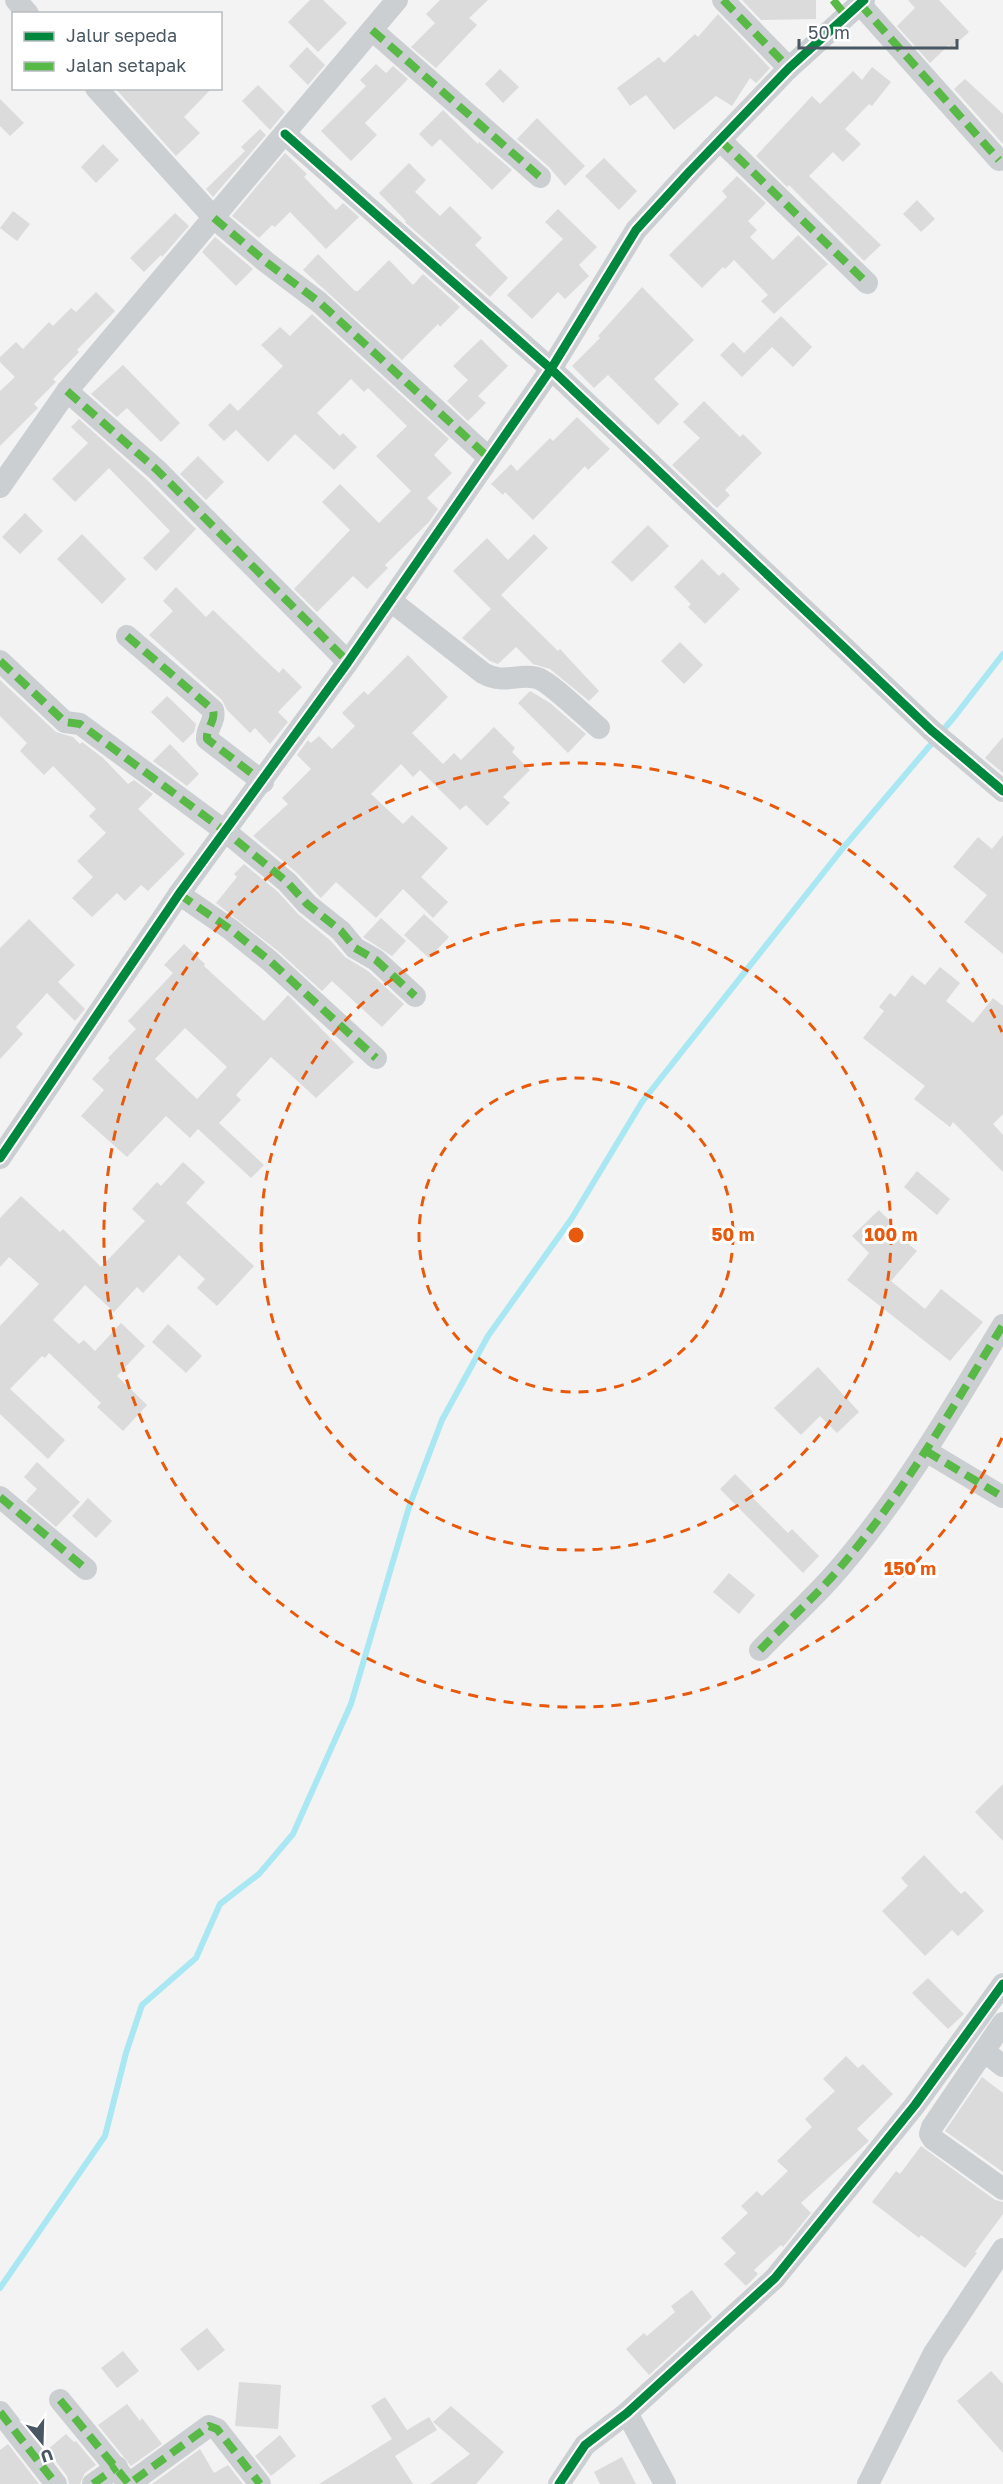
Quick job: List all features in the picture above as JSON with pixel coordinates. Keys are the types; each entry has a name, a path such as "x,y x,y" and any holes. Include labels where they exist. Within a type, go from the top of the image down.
{"street":[{"path":"16,0 26,12"},
{"path":"0,487 67,391 397,0"},
{"path":"723,0 789,68"},
{"path":"0,1158 36,1101 179,894 348,662 551,369 636,230 851,5 999,160"},
{"path":"372,30 540,177"},
{"path":"98,90 214,218 266,262 319,302 489,458"},
{"path":"285,134 551,369 931,730 1003,791"},
{"path":"720,140 867,283"},
{"path":"67,391 157,470 348,662"},
{"path":"391,601 483,673 498,680 528,677 541,679 599,728"},
{"path":"127,636 213,710 214,720 207,732 207,739 262,782"},
{"path":"0,661 65,722 80,724 225,831 287,882 308,904 341,931 355,948 376,960 415,996"},
{"path":"179,894 230,929 270,961 376,1058"},
{"path":"759,1650 831,1578 879,1517 926,1451 1003,1325"},
{"path":"926,1451 1003,1497"},
{"path":"0,1497 86,1569"},
{"path":"559,2484 585,2445 627,2413 775,2278 915,2105 1003,1984"},
{"path":"1003,2023 930,2133 933,2139 1003,2189"},
{"path":"984,2051 1003,2066"},
{"path":"868,2484 934,2353 1003,2249"},
{"path":"60,2400 129,2484 205,2428 212,2426 217,2429 260,2484"},
{"path":"0,2412 56,2484"},
{"path":"627,2413 665,2484"},
{"path":"93,2484 117,2467"}],"building":[{"path":"310,0 323,0 347,23 318,52 288,22"},
{"path":"440,0 488,0 469,18 477,25 436,68 411,47 435,23 426,14"},
{"path":"742,0 816,0 816,19 761,20"},
{"path":"908,0 939,0 969,32 951,48 949,45 930,63 897,26 915,8"},
{"path":"718,14 770,68 762,77 756,83 750,78 732,106 716,96 674,130 646,95 630,106 617,88 659,57 664,63 695,34 698,37"},
{"path":"307,47 325,65 308,85 289,66"},
{"path":"376,64 386,73 393,66 408,79 365,123 377,135 351,161 321,131 366,86 360,80"},
{"path":"872,67 891,82 872,106 869,104 845,129 861,144 843,162 833,152 809,176 881,245 864,261 789,185 787,187 756,156 812,96 820,104 853,71 862,80"},
{"path":"500,69 519,87 503,103 485,84"},
{"path":"965,79 1003,114 1003,144 954,89"},
{"path":"258,85 285,112 270,130 242,101"},
{"path":"117,90 210,90 184,117 200,133 176,156"},
{"path":"0,99 24,123 10,136 0,126"},
{"path":"443,110 478,144 479,142 512,170 492,190 440,139 432,147 419,134"},
{"path":"537,118 585,166 565,186 549,167 517,139"},
{"path":"260,129 266,135 213,197 206,189 245,151 241,147"},
{"path":"103,144 119,160 96,183 81,167"},
{"path":"285,153 307,174 304,177 336,210 343,203 359,217 326,249 290,212 275,227 272,225 259,238 232,216"},
{"path":"604,158 637,191 619,210 585,176"},
{"path":"409,163 426,180 415,192 440,216 450,206 482,238 475,245 508,278 490,297 405,222 379,193"},
{"path":"737,176 766,203 748,221 757,230 750,237 773,260 798,235 828,264 774,314 761,301 768,295 734,260 725,269 723,267 702,288 669,255 727,197 722,191"},
{"path":"917,200 935,219 921,232 903,214"},
{"path":"558,209 597,247 579,265 589,276 565,299 558,292 532,319 507,295 563,239 545,222"},
{"path":"13,211 30,224 17,241 0,228"},
{"path":"175,213 189,226 162,257 161,255 144,272 130,258"},
{"path":"215,237 253,269 236,286 202,252"},
{"path":"318,254 355,291 358,291 389,260 413,285 423,274 460,307 440,327 438,324 402,360 303,270"},
{"path":"642,287 694,340 654,379 679,404 658,425 608,375 594,388 572,366 600,338 598,336"},
{"path":"96,292 115,311 77,350 79,352 53,379 56,382 34,404 38,408 0,446 0,391 15,377 0,362 0,357 16,342 23,349 49,322 53,326 71,308 76,312"},
{"path":"312,314 449,439 434,455 452,473 427,498 438,509 429,522 385,565 388,568 367,589 353,576 317,612 294,589 350,530 322,502 340,484 379,523 411,491 376,456 407,426 368,388 364,392 351,379 317,413 340,436 343,433 357,447 334,470 295,434 268,462 236,430 224,441 208,425 230,403 238,411 283,366 261,345 280,327 290,336"},
{"path":"781,316 812,347 793,367 772,347 742,377 720,355 733,342 744,353"},
{"path":"481,339 508,366 478,396 486,403 468,421 447,401 468,380 453,366"},
{"path":"123,365 180,423 161,442 127,408 117,417 91,394"},
{"path":"704,401 740,437 743,434 762,453 725,490 730,495 717,508 672,465 700,438 683,422"},
{"path":"577,417 610,449 588,470 585,466 533,520 505,492 503,495 491,484 511,464 517,471 550,438 553,441"},
{"path":"79,419 146,479 196,529 156,571 143,558 170,531 109,468 75,502 52,479 88,443 71,427"},
{"path":"198,456 224,482 206,500 180,474"},
{"path":"25,513 43,531 20,554 2,537"},
{"path":"648,525 669,546 632,582 611,562"},
{"path":"82,534 126,579 102,604 57,559"},
{"path":"534,534 548,548 501,595 558,651 560,649 599,691 589,701 550,669 533,664 516,647 498,664 490,661 462,638 491,609 453,571 487,538 508,560"},
{"path":"702,559 719,576 723,572 740,589 705,624 688,607 691,604 674,587"},
{"path":"176,587 206,617 213,610 279,673 283,668 302,687 278,712 288,722 270,744 255,728 250,733 227,710 222,700 149,635 173,611 163,601"},
{"path":"680,642 703,665 684,684 661,661"},
{"path":"408,655 448,697 412,733 443,764 454,753 461,760 494,727 515,748 512,752 530,770 503,797 510,803 487,826 466,805 460,810 420,770 413,777 401,764 371,794 403,824 412,815 448,848 421,877 448,902 433,918 403,889 376,918 336,882 321,898 296,872 253,836 288,804 282,798 311,769 297,755 308,740 311,743 319,736 332,749 355,726 342,713 364,691 368,695"},
{"path":"0,680 56,732 73,737 80,744 82,742 103,758 128,784 134,780 153,794 138,809 185,854 148,891 141,885 125,901 117,893 92,917 72,898 93,877 77,861 106,833 89,816 96,809 53,766 44,775 20,751 27,743 0,716"},
{"path":"530,691 550,703 586,734 568,753 518,703"},
{"path":"167,696 196,724 194,732 183,743 151,712"},
{"path":"1003,737 1003,773 985,758"},
{"path":"170,744 199,774 187,786 153,761"},
{"path":"1003,835 1003,954 964,922 987,895 953,867 978,837 992,849"},
{"path":"244,864 278,892 298,914 331,941 345,957 368,971 404,1004 382,1027 332,981 322,991 278,951 216,903 237,877 234,874"},
{"path":"424,914 449,937 429,958 404,935"},
{"path":"381,918 406,941 392,956 363,937"},
{"path":"29,919 75,965 58,982 85,1009 75,1021 47,993 16,1027 23,1034 0,1059 0,948"},
{"path":"184,944 205,964 204,966 264,1021 288,995 354,1062 316,1098 271,1057 236,1095 241,1100 219,1123 264,1165 251,1178 198,1129 190,1138 166,1116 127,1157 81,1116 104,1090 92,1079 110,1060 108,1058 136,1029 128,1021 173,973 164,965","holes":["185,1028 227,1067 197,1099 155,1059"]},
{"path":"940,967 960,983 946,1001 973,1023 993,998 1003,1006 1003,1114 993,1124 1003,1135 1003,1172 953,1122 950,1127 914,1099 925,1086 863,1038 884,1011 879,1007 890,993 895,997 912,975 925,985"},
{"path":"183,1162 205,1182 186,1203 254,1266 217,1306 197,1288 205,1279 179,1255 143,1293 137,1287 114,1312 85,1285 53,1320 79,1344 84,1340 95,1351 121,1323 145,1346 117,1376 147,1405 123,1431 97,1407 101,1403 49,1353 45,1358 42,1356 10,1389 65,1440 48,1459 0,1414 0,1326 39,1284 9,1257 0,1267 0,1218 21,1196 60,1232 63,1229 101,1267 145,1221 132,1209 157,1182 161,1186"},
{"path":"917,1171 950,1199 937,1215 904,1187"},
{"path":"879,1210 891,1222 887,1226 917,1251 891,1281 925,1309 941,1289 983,1322 950,1361 847,1280 869,1253 852,1236"},
{"path":"168,1324 202,1356 186,1373 152,1342"},
{"path":"818,1367 859,1412 837,1433 820,1416 801,1435 774,1408"},
{"path":"37,1462 80,1502 56,1527 26,1501 37,1489 24,1477"},
{"path":"735,1474 753,1492 750,1495 788,1533 792,1529 819,1556 803,1573 720,1489"},
{"path":"88,1498 112,1521 96,1538 72,1516"},
{"path":"729,1573 755,1595 739,1614 713,1592"},
{"path":"1003,1784 1003,1841 975,1812"},
{"path":"924,1855 961,1894 965,1891 984,1911 958,1936 952,1930 925,1956 882,1911 908,1886 901,1878"},
{"path":"928,1978 964,2014 948,2029 912,1993"},
{"path":"846,2056 858,2068 863,2064 893,2094 857,2129 869,2141 801,2203 811,2213 783,2247 781,2245 754,2270 758,2274 746,2286 724,2264 736,2253 721,2238 748,2213 741,2206 757,2191 762,2196 788,2171 777,2161 812,2127 805,2119 835,2091 823,2079"},
{"path":"982,2077 1003,2093 1003,2172 945,2131"},
{"path":"921,2146 995,2200 1003,2202 1003,2214 965,2268 921,2235 919,2238 872,2202 896,2171 900,2174"},
{"path":"692,2290 712,2317 649,2375 626,2349 644,2333 647,2336 675,2312 671,2306"},
{"path":"207,2328 225,2350 198,2371 180,2349"},
{"path":"123,2351 139,2371 117,2388 101,2368"},
{"path":"991,2371 1003,2384 1003,2453 957,2401"},
{"path":"239,2382 281,2385 278,2429 235,2426"},
{"path":"385,2397 407,2430 429,2417 437,2430 395,2456 413,2484 319,2484 392,2439 371,2406"},
{"path":"127,2404 140,2421 142,2418 162,2444 131,2466 98,2425"},
{"path":"451,2406 504,2452 476,2484 430,2484 470,2454 433,2422"},
{"path":"66,2434 74,2442 76,2441 96,2465 85,2473 80,2484 69,2484 67,2476 47,2450"},
{"path":"280,2435 296,2456 271,2476 255,2456"},
{"path":"8,2444 39,2484 0,2484 0,2450"},
{"path":"200,2449 214,2473 228,2465 243,2484 152,2484"},
{"path":"622,2457 636,2484 600,2484 594,2472"}],"waterway":[{"path":"0,2288 105,2136 126,2053 142,2005 196,1958 220,1904 259,1874 293,1834 351,1704 409,1507 442,1420 488,1336 572,1218 642,1102 843,848 955,716 1003,654"}],"marked path":[{"path":"723,0 789,68"},
{"path":"833,0 846,16"},
{"path":"860,4 999,160"},
{"path":"372,30 540,177"},
{"path":"720,140 867,283"},
{"path":"214,218 266,262 319,302 489,458"},
{"path":"67,391 157,470 348,662"},
{"path":"127,636 213,710 207,739 263,782"},
{"path":"0,661 65,722 80,724 225,831 287,882 307,904 341,931 355,948 376,960 415,996"},
{"path":"179,894 230,929 270,961 376,1058"},
{"path":"760,1650 830,1579 855,1550 901,1488 1003,1325"},
{"path":"926,1451 1003,1497"},
{"path":"0,1497 86,1569"},
{"path":"60,2400 129,2484 209,2426 217,2429 260,2484"},
{"path":"0,2412 56,2484"},
{"path":"93,2484 117,2467"}],"cycle path":[{"path":"864,0 789,68 636,230 551,369 931,730 1003,791"},
{"path":"0,1158 179,894 348,662 551,369 285,134"},
{"path":"559,2484 585,2445 627,2413 775,2278 915,2105 1003,1984"}]}
